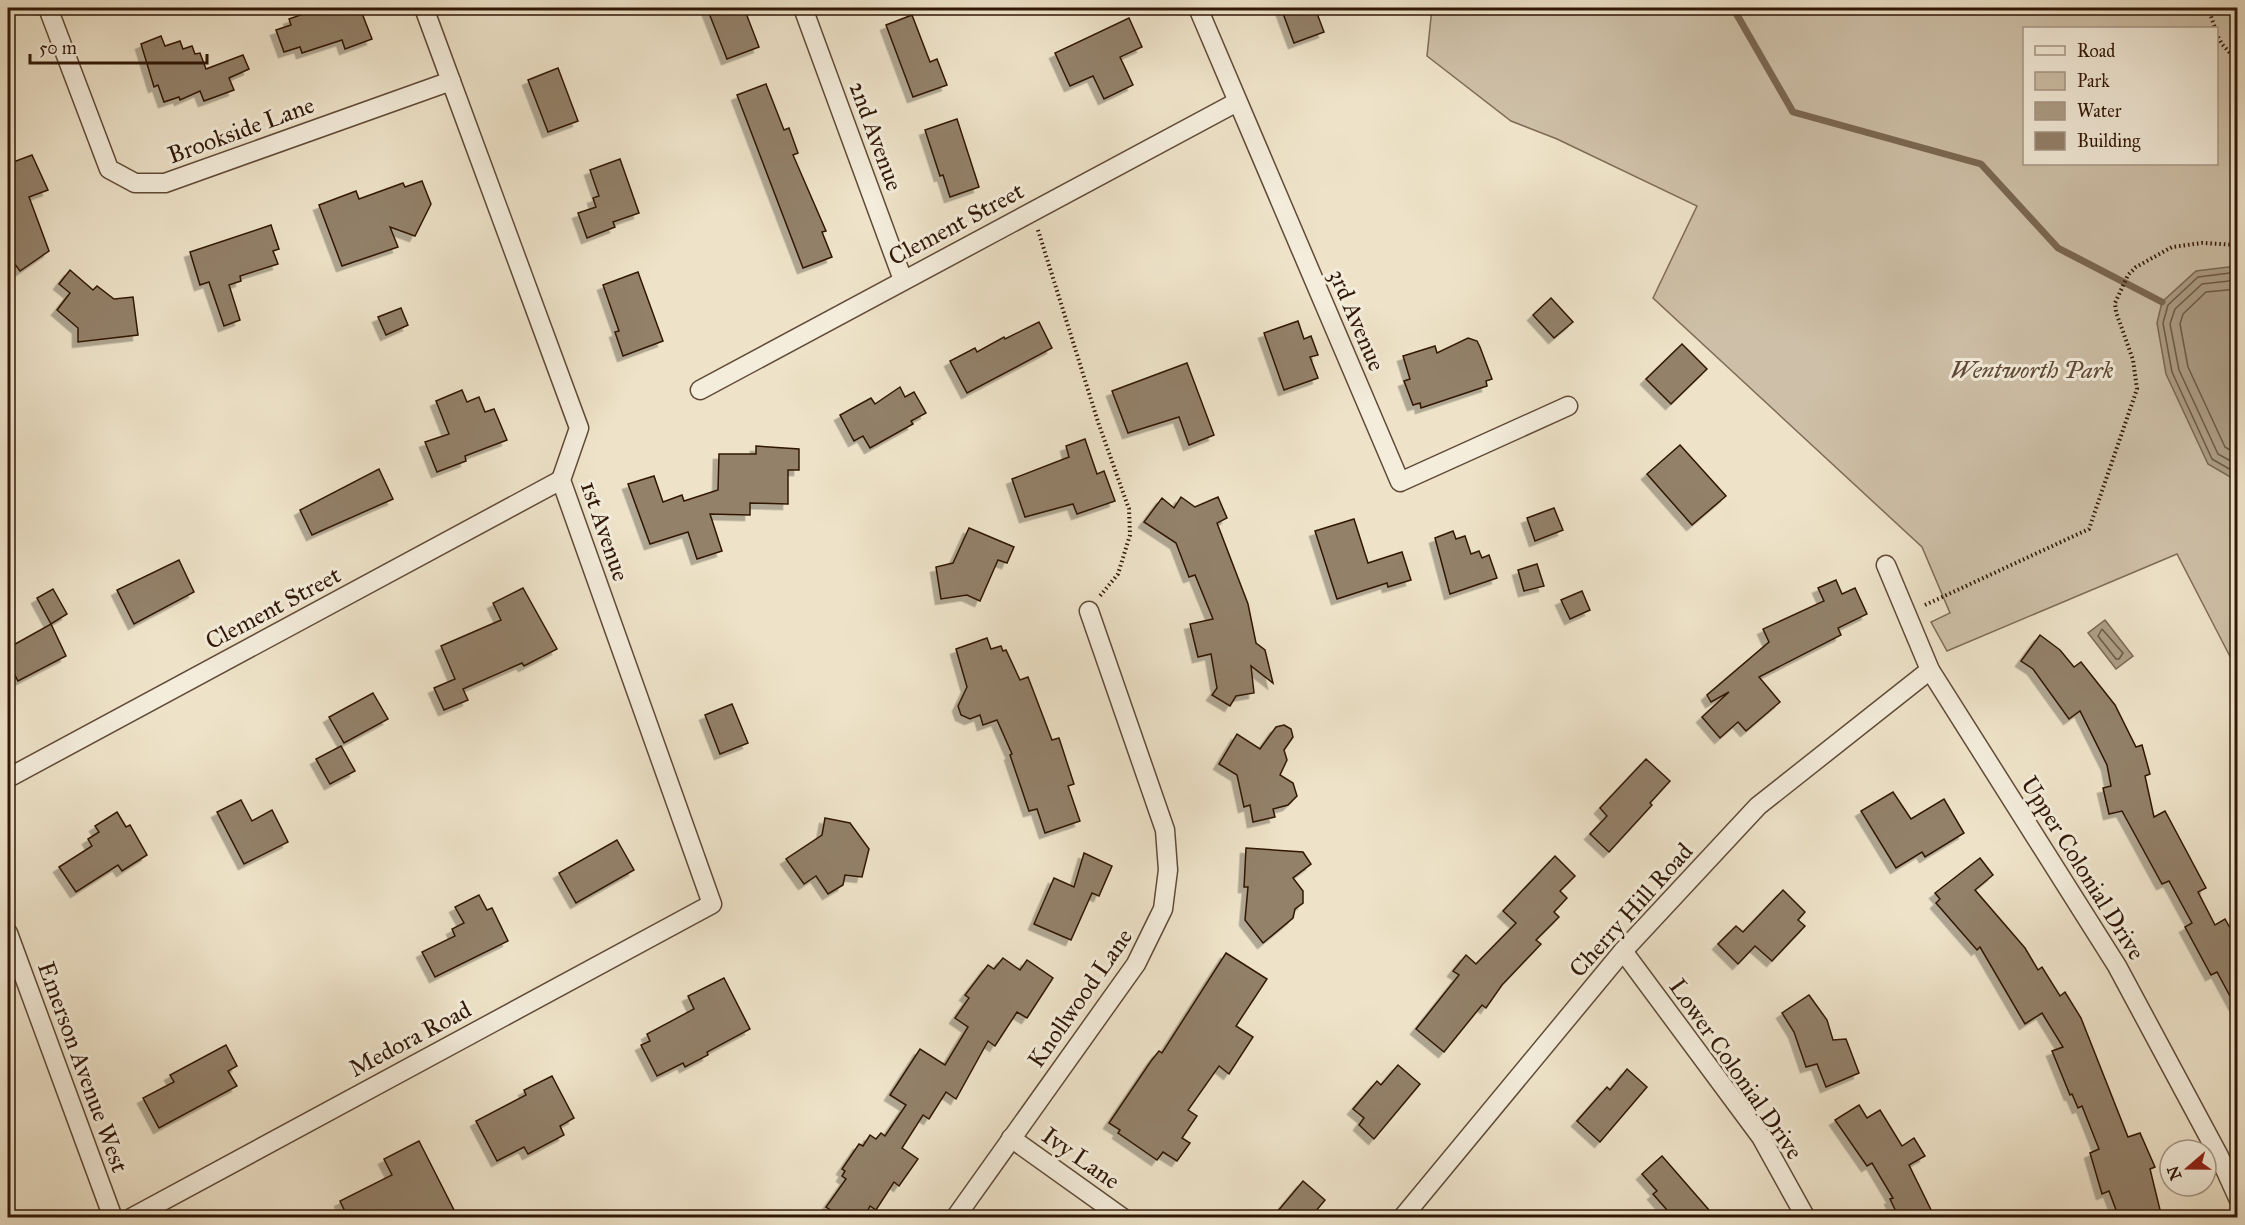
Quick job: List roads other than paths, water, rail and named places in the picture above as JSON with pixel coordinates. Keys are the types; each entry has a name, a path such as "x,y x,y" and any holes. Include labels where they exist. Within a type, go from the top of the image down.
{"street":[{"name":"Brookside Lane","path":"48,8 109,168 135,183 165,183 450,81"},
{"name":"1st Avenue","path":"424,8 579,428 561,480 712,904"},
{"name":"2nd Avenue","path":"803,8 903,280"},
{"name":"3rd Avenue","path":"1198,8 1400,482 1568,406"},
{"name":"Clement Street","path":"700,390 1237,102"},
{"name":"Clement Street","path":"8,778 561,480"},
{"name":"Upper Colonial Drive","path":"1887,565 1930,670 2117,966 2219,1156 2238,1198"},
{"name":"Knollwood Lane","path":"955,1218 1136,964 1163,909 1168,870 1165,830 1089,611"},
{"name":"Cherry Hill Road","path":"1402,1218 1623,951 1758,806 1930,670"},
{"name":"Medora Road","path":"131,1218 712,904"},
{"name":"Emerson Avenue West","path":"8,933 113,1218"},
{"name":"Lower Colonial Drive","path":"1623,951 1761,1137 1806,1218"},
{"name":"Ivy Lane","path":"1011,1138 1123,1218"}],"water":[{"path":"2236,266 2238,272 2237,481 2208,464 2166,374 2157,323 2162,302 2196,271"},
{"path":"2105,620 2133,656 2116,669 2088,633"}],"waterway":[{"path":"1733,8 1793,112 1981,164 2058,248 2162,302"}],"park label":[{"name":"Wentworth Park","path":"2032,370"}]}
